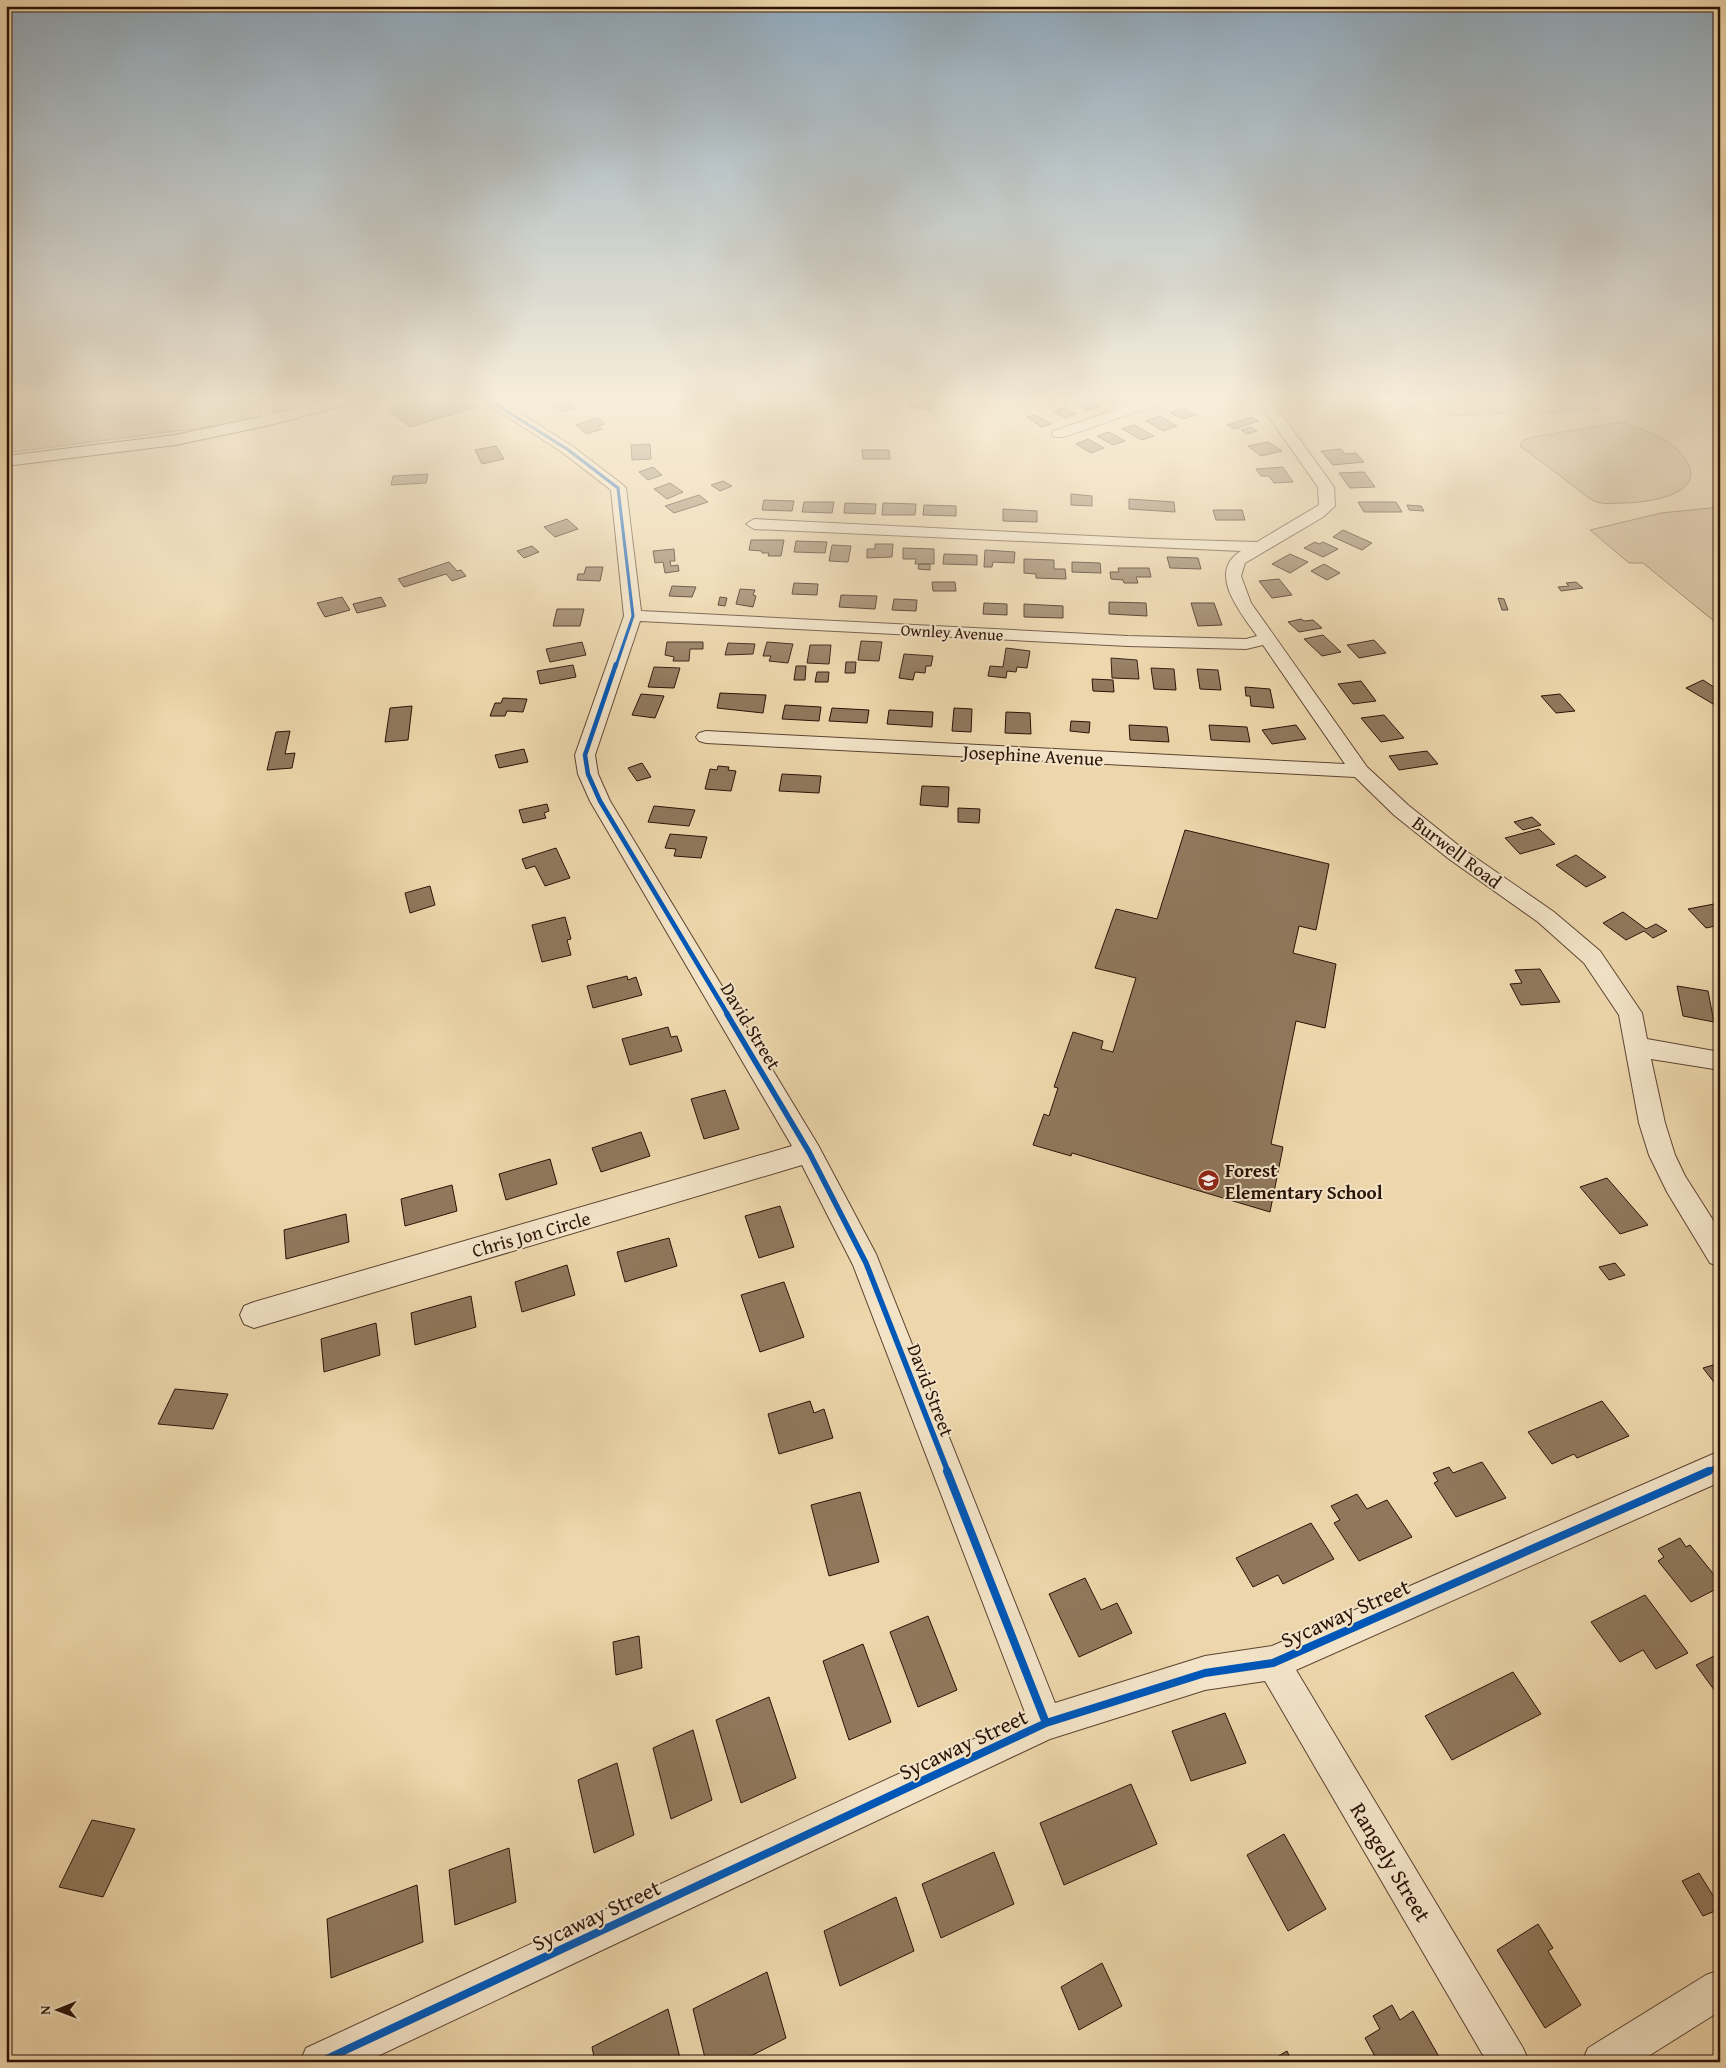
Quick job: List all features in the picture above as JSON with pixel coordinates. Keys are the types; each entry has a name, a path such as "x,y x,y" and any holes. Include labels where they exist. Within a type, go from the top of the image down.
{"street":[{"name":"David Street","path":"619,494 633,616 585,755 588,774 600,801 809,1152 866,1264 1046,1723"},
{"name":"Burwell Road","path":"1326,494 1326,506 1317,514 1238,560 1233,576 1243,603 1360,771 1401,810 1456,854 1546,917 1592,957 1630,1013 1652,1123 1662,1155 1676,1184 1720,1256"},
{"path":"754,524 1152,544 1259,547"},
{"name":"Ownley Avenue","path":"633,616 1138,641 1246,644 1269,638"},
{"name":"Josephine Avenue","path":"706,737 1360,771"},
{"path":"1638,1047 1720,1061"},
{"name":"Chris Jon Circle","path":"254,1315 809,1152"},
{"name":"Sycaway Street","path":"320,2062 1046,1723 1205,1673 1273,1663 1720,1466"},
{"name":"Rangely Street","path":"1273,1663 1509,2062"},
{"path":"1602,2062 1720,1989"}],"shaded area":[{"path":"1583,494 1674,494 1659,499 1634,503 1597,502"},
{"path":"1720,507 1720,626 1643,563 1629,563 1590,530 1661,513"}],"building":[{"path":"660,494 680,494 667,499"},
{"path":"1071,494 1092,496 1092,506 1071,505"},
{"path":"699,495 708,502 674,513 665,506"},
{"path":"1129,499 1174,502 1175,512 1129,509"},
{"path":"764,500 794,501 792,511 762,510"},
{"path":"804,502 834,502 832,513 802,512"},
{"path":"1358,502 1396,502 1402,512 1364,512"},
{"path":"845,503 876,504 875,514 844,513"},
{"path":"883,503 916,504 915,515 882,515"},
{"path":"924,505 956,506 956,516 923,515"},
{"path":"1407,505 1421,506 1424,511 1409,510"},
{"path":"1003,509 1037,511 1037,522 1003,521"},
{"path":"1213,510 1242,510 1245,520 1216,520"},
{"path":"567,519 578,529 555,537 544,527"},
{"path":"1343,530 1372,543 1362,550 1333,537"},
{"path":"751,540 784,540 781,556 768,556 769,553 749,550"},
{"path":"796,541 827,542 825,553 794,552"},
{"path":"1315,542 1319,544 1323,542 1338,549 1323,557 1304,548"},
{"path":"875,544 893,544 892,557 867,558 867,549 875,549"},
{"path":"832,545 851,546 848,562 829,561"},
{"path":"532,546 539,552 524,558 517,551"},
{"path":"903,548 934,549 934,564 915,564 916,559 903,559"},
{"path":"674,549 675,561 670,561 671,566 678,565 679,571 665,573 663,562 655,563 653,551"},
{"path":"985,550 1015,552 1014,563 993,562 992,567 984,567"},
{"path":"944,554 977,555 977,565 943,564"},
{"path":"1290,554 1308,562 1290,573 1272,564"},
{"path":"1167,557 1198,558 1201,569 1170,568"},
{"path":"1024,559 1054,560 1054,569 1065,569 1066,579 1036,578 1036,574 1024,573"},
{"path":"449,562 457,571 461,570 466,576 452,581 446,574 404,587 398,579"},
{"path":"1072,562 1100,563 1101,573 1072,572"},
{"path":"919,564 930,564 930,570 918,569"},
{"path":"1324,564 1340,573 1327,580 1311,571"},
{"path":"586,567 603,567 600,581 577,580 578,574 584,574"},
{"path":"1118,568 1149,568 1151,577 1136,577 1138,583 1124,583 1123,580 1111,579 1110,572 1119,572"},
{"path":"1279,579 1292,595 1272,598 1259,581"},
{"path":"932,582 955,582 956,591 933,591"},
{"path":"1576,582 1583,588 1561,591 1558,587 1569,586 1566,583"},
{"path":"794,583 818,584 817,595 792,594"},
{"path":"672,586 696,587 692,597 669,596"},
{"path":"740,589 755,590 753,595 756,596 753,607 736,604"},
{"path":"841,595 877,596 875,609 839,607"},
{"path":"342,597 350,610 325,617 317,603"},
{"path":"381,597 386,606 357,613 353,604"},
{"path":"720,597 727,598 725,606 718,605"},
{"path":"1498,598 1504,599 1508,610 1502,610"},
{"path":"894,599 917,600 916,611 892,610"},
{"path":"1109,602 1146,603 1147,616 1109,614"},
{"path":"984,603 1007,604 1007,615 983,614"},
{"path":"1191,603 1214,603 1222,625 1198,626"},
{"path":"1024,604 1063,606 1063,618 1024,617"},
{"path":"557,609 584,609 580,626 553,626"},
{"path":"1301,619 1304,621 1313,620 1322,628 1299,632 1288,622"},
{"path":"1323,635 1341,652 1322,656 1304,639"},
{"path":"1374,640 1386,653 1359,658 1347,645"},
{"path":"861,641 882,642 879,661 858,660"},
{"path":"582,642 586,655 550,662 546,649"},
{"path":"667,642 703,642 703,649 690,649 689,661 673,661 674,657 665,655"},
{"path":"767,642 793,644 788,663 769,661 771,656 763,656"},
{"path":"728,643 755,644 753,654 725,655"},
{"path":"810,645 831,645 829,664 807,663"},
{"path":"1006,648 1030,651 1027,668 1017,667 1016,672 1007,671 1006,678 988,676 990,666 1003,667"},
{"path":"904,654 933,656 931,666 926,666 925,673 915,672 913,680 899,678"},
{"path":"1111,658 1137,660 1139,679 1112,678"},
{"path":"846,662 856,662 855,673 845,673"},
{"path":"573,665 576,677 540,684 537,671"},
{"path":"796,666 806,666 805,680 794,680"},
{"path":"654,667 680,668 674,688 648,687"},
{"path":"1151,668 1174,669 1176,690 1154,689"},
{"path":"1197,669 1218,670 1221,690 1200,689"},
{"path":"817,672 829,672 828,682 815,682"},
{"path":"1092,679 1113,680 1114,692 1093,691"},
{"path":"1703,680 1720,691 1720,708 1686,688"},
{"path":"1361,681 1376,701 1353,704 1338,684"},
{"path":"1245,687 1270,689 1274,708 1251,706 1250,696 1246,696"},
{"path":"720,693 766,695 763,713 717,708"},
{"path":"641,694 664,696 655,718 632,715"},
{"path":"1560,694 1575,711 1556,713 1541,696"},
{"path":"503,698 527,699 523,712 507,711 505,716 490,716 495,703 501,703"},
{"path":"785,705 821,707 819,721 782,719"},
{"path":"412,706 408,740 385,742 390,708"},
{"path":"832,708 869,710 867,723 829,721"},
{"path":"954,708 972,709 971,732 952,731"},
{"path":"889,710 933,712 932,727 887,724"},
{"path":"1006,712 1030,713 1031,734 1005,733"},
{"path":"1384,715 1404,738 1381,742 1361,718"},
{"path":"1071,721 1090,722 1089,733 1070,731"},
{"path":"1129,725 1167,727 1169,742 1130,740"},
{"path":"1209,725 1247,727 1250,742 1211,740"},
{"path":"1296,725 1306,739 1272,744 1262,730"},
{"path":"290,731 285,754 295,753 292,768 267,770 276,732"},
{"path":"524,749 528,762 499,768 495,755"},
{"path":"1427,751 1438,764 1399,770 1389,756"},
{"path":"642,763 651,777 637,781 628,768"},
{"path":"718,766 729,767 728,770 736,771 731,791 705,789 710,769 717,770"},
{"path":"782,774 821,776 819,793 779,791"},
{"path":"922,786 949,787 948,807 920,805"},
{"path":"547,804 549,811 544,813 546,818 523,823 519,810"},
{"path":"654,806 695,810 689,826 648,822"},
{"path":"958,808 980,809 979,823 958,822"},
{"path":"1532,817 1541,825 1523,830 1514,822"},
{"path":"1539,829 1555,844 1520,854 1505,838"},
{"path":"1185,830 1329,864 1316,930 1299,926 1293,953 1336,964 1325,1028 1296,1021 1271,1144 1283,1147 1270,1212 1072,1153 1071,1156 1033,1145 1044,1114 1049,1116 1058,1088 1054,1087 1073,1032 1103,1041 1101,1049 1113,1052 1136,978 1095,968 1116,909 1157,919"},
{"path":"670,834 707,837 701,858 674,856 676,849 665,848"},
{"path":"556,848 570,878 545,886 535,866 526,869 522,859"},
{"path":"1576,855 1606,877 1586,887 1556,865"},
{"path":"430,886 435,905 410,913 405,893"},
{"path":"1714,904 1720,910 1720,925 1706,928 1688,909"},
{"path":"1623,912 1646,929 1656,924 1667,931 1653,938 1644,931 1626,940 1603,923"},
{"path":"565,917 571,939 567,940 571,955 542,962 532,925"},
{"path":"1540,969 1560,1002 1521,1005 1510,984 1522,983 1515,970"},
{"path":"627,976 628,980 636,977 642,995 593,1008 587,986"},
{"path":"1677,986 1708,991 1714,1022 1683,1016"},
{"path":"668,1027 671,1037 677,1036 682,1051 630,1065 622,1039"},
{"path":"725,1090 739,1129 704,1139 691,1099"},
{"path":"641,1132 650,1156 601,1172 592,1148"},
{"path":"550,1159 557,1184 506,1200 499,1174"},
{"path":"1607,1178 1648,1225 1620,1234 1580,1187"},
{"path":"452,1185 457,1211 405,1226 401,1199"},
{"path":"780,1206 794,1247 759,1258 745,1216"},
{"path":"346,1214 349,1242 286,1259 284,1230"},
{"path":"669,1238 677,1266 625,1282 617,1252"},
{"path":"1615,1263 1625,1275 1609,1280 1599,1267"},
{"path":"567,1265 575,1295 522,1312 515,1282"},
{"path":"784,1282 804,1337 760,1352 741,1295"},
{"path":"471,1296 476,1327 415,1345 411,1313"},
{"path":"376,1323 380,1355 324,1372 321,1339"},
{"path":"1720,1363 1720,1390 1703,1368"},
{"path":"175,1389 228,1394 213,1429 158,1424"},
{"path":"810,1401 814,1413 824,1409 833,1438 779,1454 768,1414"},
{"path":"1602,1401 1629,1436 1577,1458 1574,1454 1552,1464 1528,1432"},
{"path":"1482,1462 1506,1498 1456,1517 1434,1483 1438,1481 1433,1473 1449,1467 1453,1473"},
{"path":"860,1492 879,1562 829,1576 811,1505"},
{"path":"1357,1494 1367,1509 1387,1500 1412,1537 1359,1561 1334,1523 1340,1520 1331,1506"},
{"path":"1311,1523 1334,1559 1283,1584 1278,1575 1253,1587 1236,1558"},
{"path":"1680,1538 1686,1547 1690,1545 1720,1582 1720,1587 1691,1602 1658,1561 1664,1557 1658,1549"},
{"path":"1085,1578 1101,1610 1117,1603 1132,1633 1079,1657 1049,1594"},
{"path":"1645,1595 1688,1653 1656,1669 1643,1650 1620,1662 1591,1622"},
{"path":"928,1616 957,1690 918,1707 890,1632"},
{"path":"639,1636 642,1668 616,1675 613,1642"},
{"path":"863,1644 891,1722 849,1740 823,1661"},
{"path":"1720,1653 1720,1698 1696,1665"},
{"path":"1513,1672 1541,1714 1452,1760 1425,1716"},
{"path":"769,1697 796,1778 741,1803 716,1720"},
{"path":"1225,1713 1246,1763 1191,1781 1172,1731"},
{"path":"693,1730 712,1800 671,1819 653,1748"},
{"path":"617,1763 634,1835 594,1853 578,1780"},
{"path":"1131,1784 1157,1844 1064,1885 1040,1823"},
{"path":"92,1820 135,1829 103,1897 59,1887"},
{"path":"1284,1834 1326,1909 1288,1931 1247,1855"},
{"path":"509,1848 516,1902 455,1925 449,1870"},
{"path":"994,1852 1014,1904 941,1938 922,1884"},
{"path":"1699,1873 1720,1907 1720,1909 1703,1916 1682,1881"},
{"path":"417,1885 423,1942 331,1978 327,1919"},
{"path":"896,1897 914,1951 840,1986 824,1931"},
{"path":"1538,1924 1553,1948 1548,1951 1581,2005 1545,2028 1497,1950"},
{"path":"1102,1963 1122,2006 1079,2030 1061,1987"},
{"path":"767,1972 786,2038 739,2062 706,2062 693,2009"},
{"path":"1392,2005 1400,2020 1413,2011 1442,2062 1378,2062 1365,2038 1380,2029 1373,2016"},
{"path":"668,2009 681,2062 595,2062 592,2047"},
{"path":"1287,2051 1292,2062 1268,2062"}],"cycle path":[{"path":"619,494 633,616 585,755 588,774 600,801 809,1152 866,1263 1046,1723"},
{"path":"320,2062 1046,1723 1205,1673 1273,1663 1720,1466"}],"place":[{"name":"Forest Elementary School","path":"1209,1181"}]}
